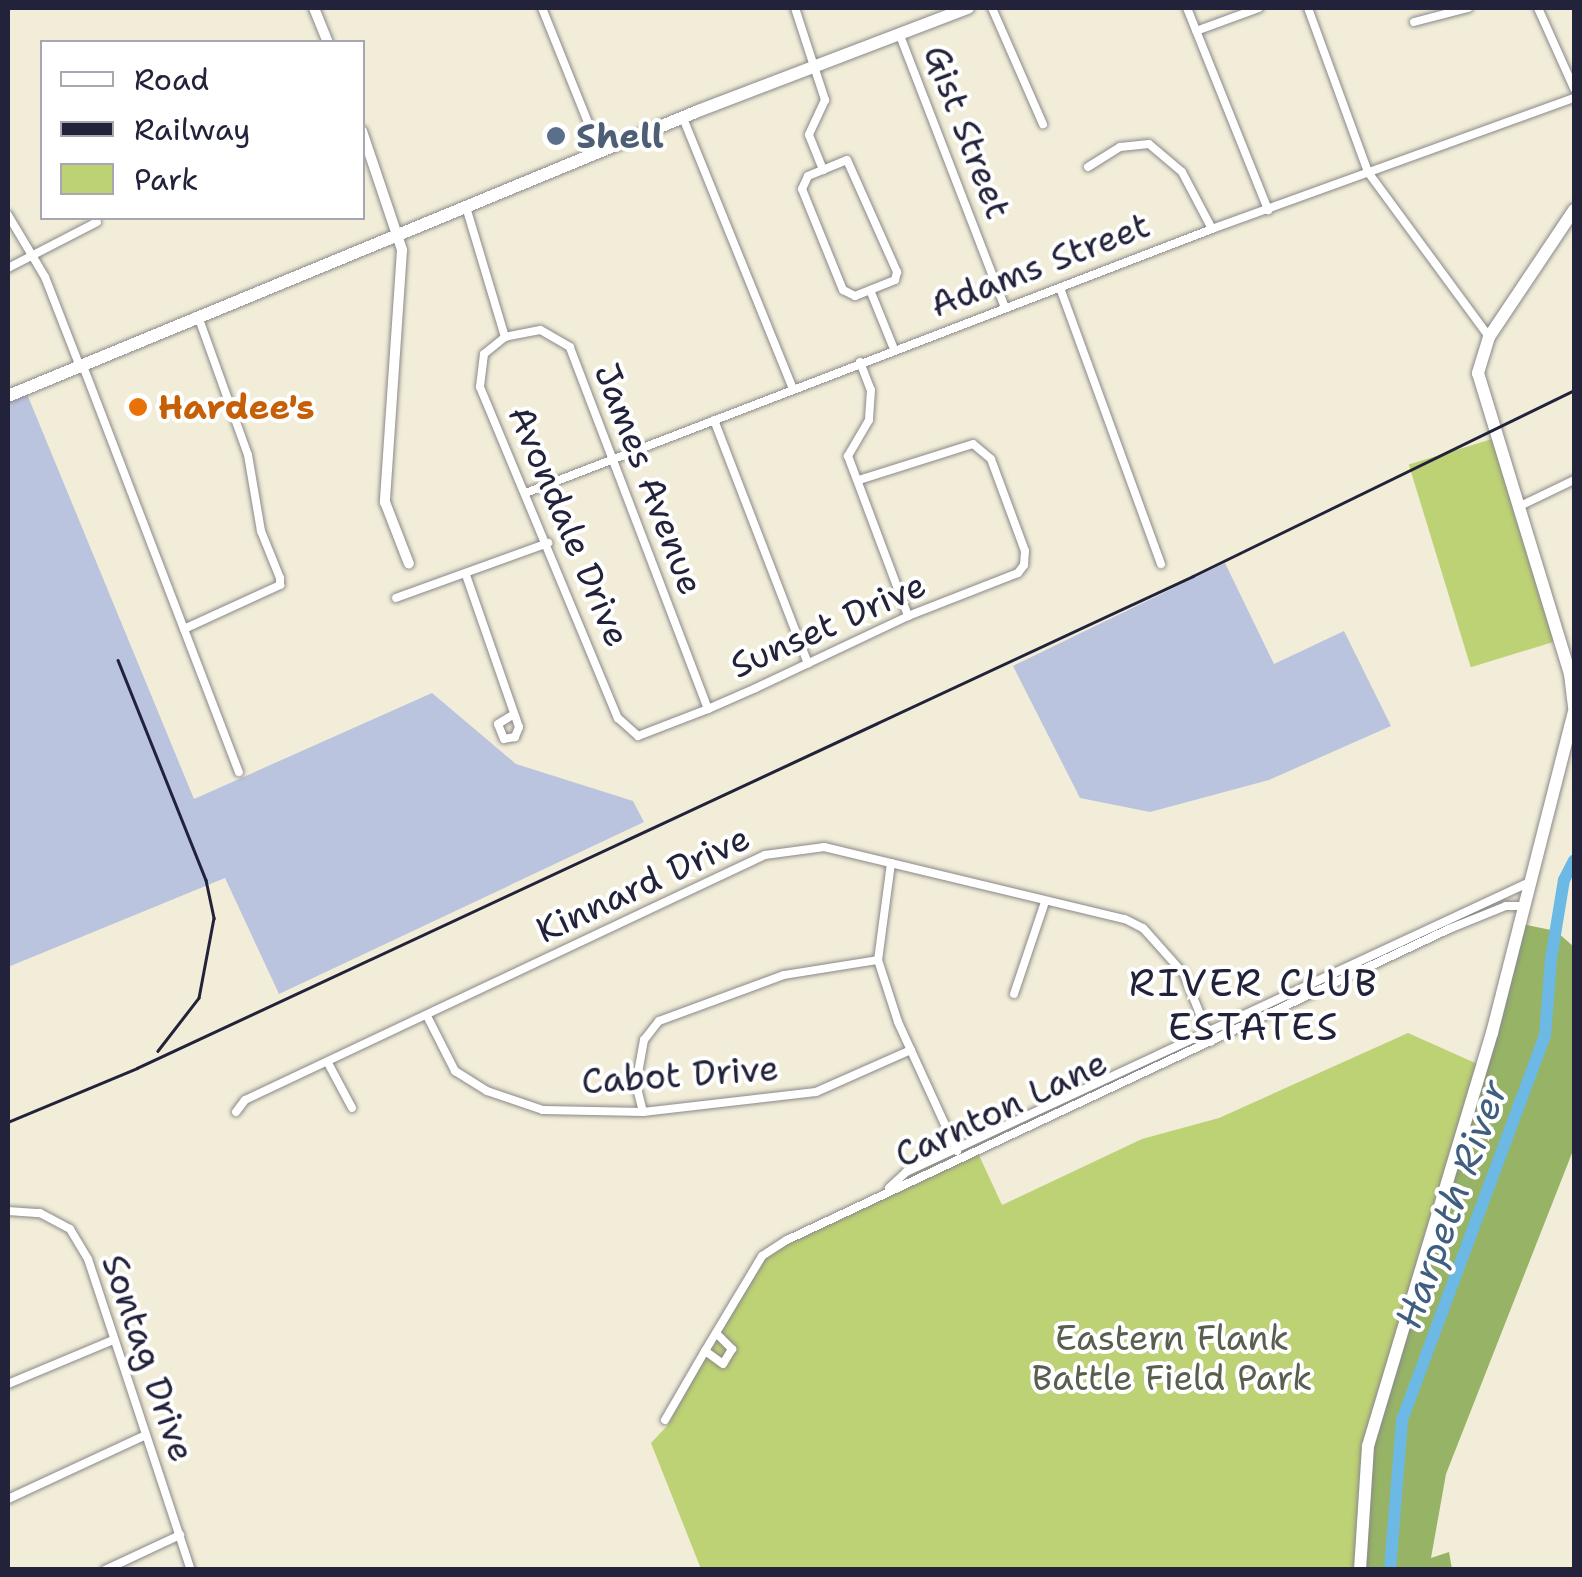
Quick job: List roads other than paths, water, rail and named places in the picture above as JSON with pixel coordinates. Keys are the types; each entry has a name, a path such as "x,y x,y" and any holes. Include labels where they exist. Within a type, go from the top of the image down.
{"main road":[{"path":"8,396 682,118 968,8"},
{"path":"1360,1570 1368,1446 1534,880 1574,711 1570,674 1478,373 1490,337 1574,210"}],"street":[{"path":"314,8 327,40"},
{"path":"542,8 600,152"},
{"path":"795,8 825,100 809,135 823,170"},
{"path":"992,8 1043,124"},
{"path":"1187,8 1268,210"},
{"path":"1196,31 1258,8"},
{"path":"1308,8 1368,172 1490,337"},
{"path":"1414,22 1468,8"},
{"path":"1538,8 1574,88"},
{"name":"Gist Street","path":"899,33 1006,307"},
{"name":"Adams Street","path":"528,492 792,387 1574,98"},
{"path":"682,118 792,387"},
{"path":"365,140 399,236 401,305 386,502 409,564"},
{"path":"1088,167 1120,147 1150,144 1182,172 1212,229"},
{"path":"847,160 854,164 897,272 870,290 854,296 843,290 802,189 808,176 847,160"},
{"path":"466,207 506,337"},
{"path":"8,215 34,256 82,367 239,772"},
{"path":"8,268 97,222"},
{"path":"1060,288 1160,564"},
{"path":"870,290 894,349"},
{"path":"184,628 280,585 261,530 248,455 198,316"},
{"name":"James Avenue","path":"506,337 540,330 570,347 708,709"},
{"name":"Avondale Drive","path":"506,337 484,354 480,387 528,492 618,718 638,736"},
{"path":"860,362 871,390 869,420 848,456 908,616"},
{"path":"714,420 808,663"},
{"name":"Sunset Drive","path":"638,736 708,709 908,616 1018,573 1025,551 991,459 974,444 859,480"},
{"path":"1520,506 1574,480"},
{"path":"396,598 548,543"},
{"path":"466,575 512,716"},
{"name":"Kinnard Drive","path":"236,1112 244,1100 764,855 824,847 1143,928 1184,974 1210,1037"},
{"path":"891,863 878,960 911,1050 962,1158"},
{"name":"Carnton Lane","path":"665,1420 762,1256 883,1193 1534,880"},
{"path":"1014,994 1046,902"},
{"name":"Carnton Lane","path":"883,1193 906,1172 956,1149 1471,920 1506,906 1526,906"},
{"path":"644,1112 636,1084 644,1040 659,1022 784,975 878,960"},
{"name":"Cabot Drive","path":"427,1016 455,1071 487,1091 543,1110 644,1112 816,1092 911,1050"},
{"path":"328,1063 352,1108"},
{"name":"Sontag Drive","path":"8,1211 40,1212 70,1229 88,1259 191,1570"},
{"name":"Carnton Lane","path":"705,1351 716,1364 729,1359 732,1349 716,1332"},
{"path":"8,1384 114,1340"},
{"path":"8,1499 146,1435"},
{"path":"105,1570 180,1535"}],"waterway":[{"name":"Harpeth River","path":"1390,1570 1402,1420 1545,1036 1551,959 1564,880 1574,860"}],"railway":[{"path":"8,1122 137,1068 1193,576 1574,390"},
{"path":"118,660 206,880 214,918 199,998 158,1051"}],"place":[{"name":"Shell","path":"556,136"},
{"name":"Hardee's","path":"138,407"}],"district":[{"name":"RIVER CLUB ESTATES","path":"1254,1005"}],"park label":[{"name":"Eastern Flank Battle Field Park","path":"1172,1358"}]}
